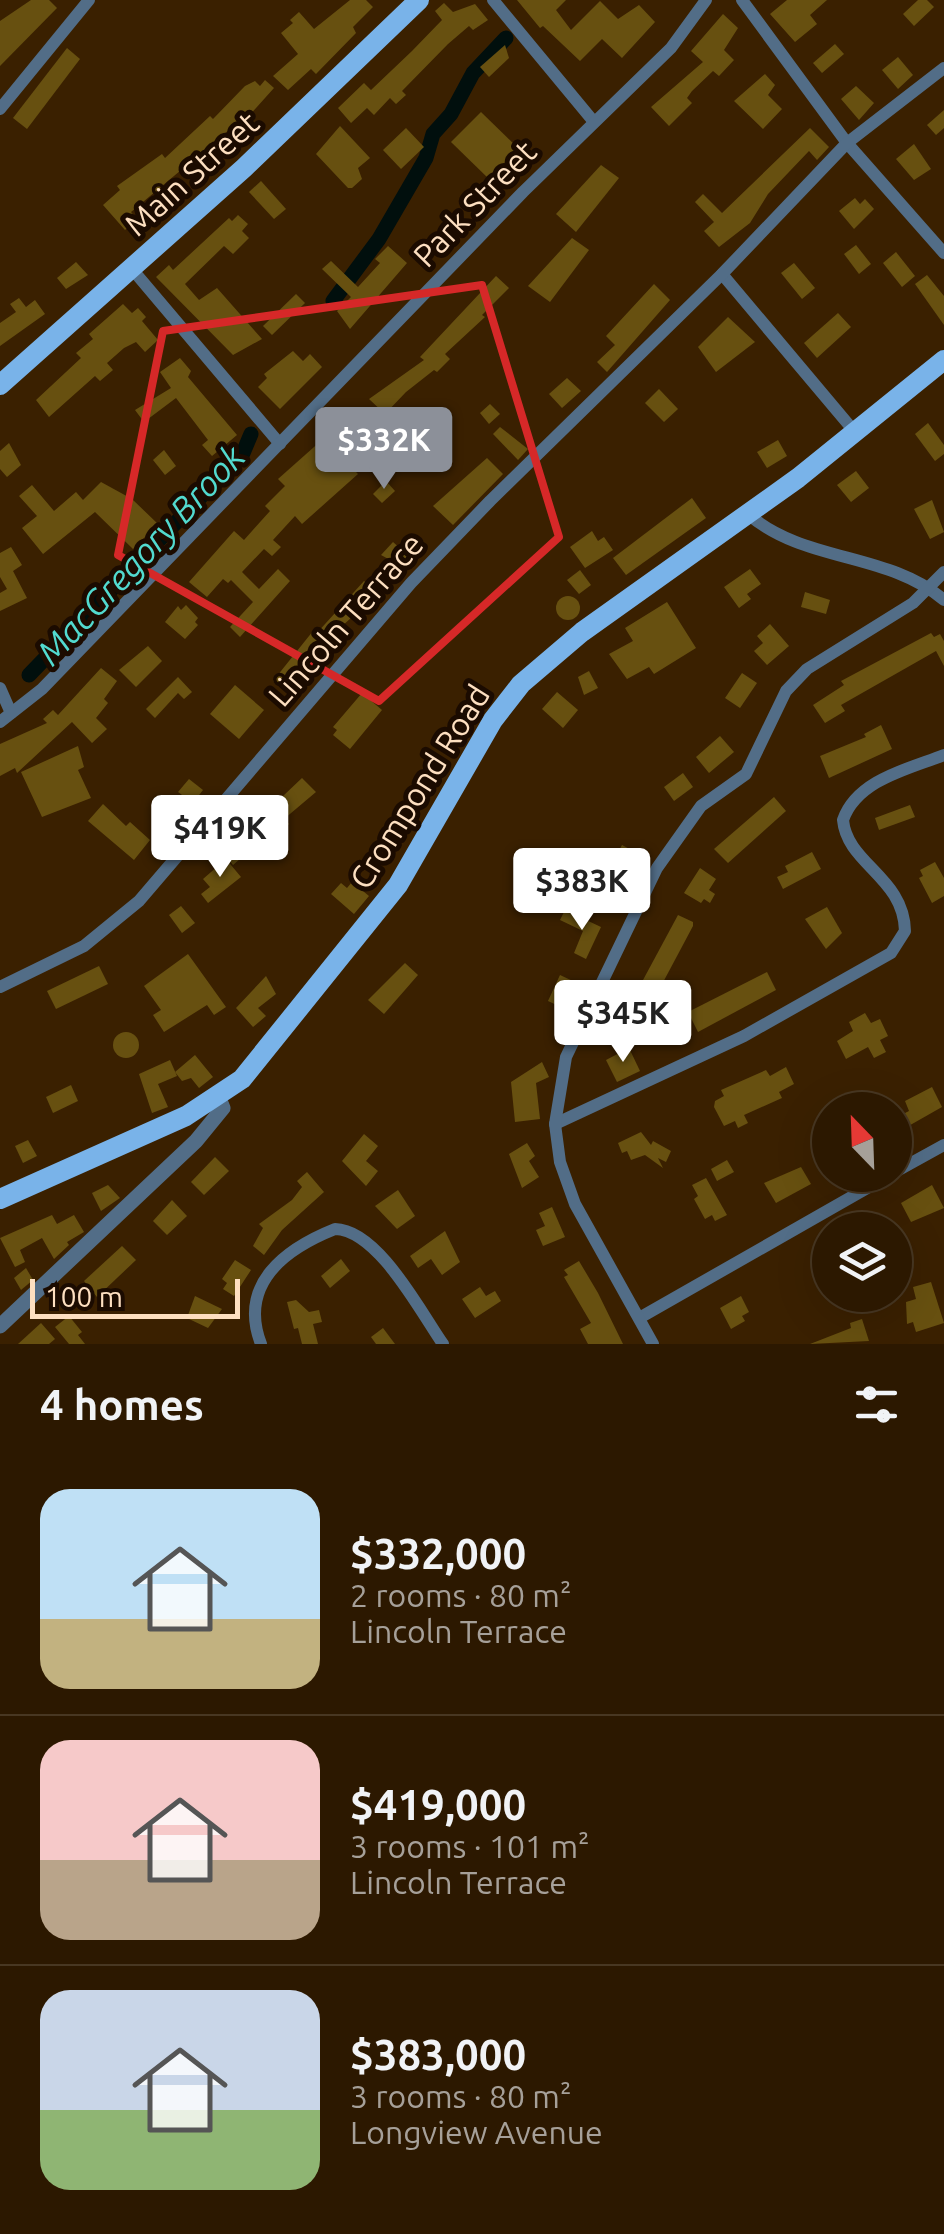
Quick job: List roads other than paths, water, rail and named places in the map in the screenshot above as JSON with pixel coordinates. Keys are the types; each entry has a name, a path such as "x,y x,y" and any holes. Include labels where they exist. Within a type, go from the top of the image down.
{"main road":[{"name":"Main Street","path":"0,386 132,269 419,0"},
{"name":"Crompond Road","path":"0,1199 219,1098 265,1054 398,885 493,720 521,684 570,640 748,514 944,360"}],"street":[{"path":"0,109 89,0"},
{"path":"493,0 594,122"},
{"name":"Park Street","path":"6,718 42,688 670,48 706,0"},
{"path":"742,0 847,143 944,254"},
{"name":"Lincoln Terrace","path":"0,988 84,946 140,902 411,583 722,274 847,143 944,68"},
{"path":"132,269 280,444"},
{"path":"722,274 854,431"},
{"path":"748,514 801,547 911,579 944,600"},
{"path":"652,1344 642,1317 576,1204 560,1162 555,1124 566,1057 593,994 657,868 688,820 746,774 759,754 775,708 807,669 913,603 944,572"},
{"path":"0,688 6,718"},
{"path":"555,1124 744,1036 891,954 905,931 896,893 850,843 843,820 853,799 864,789 944,754"},
{"path":"0,1326 196,1141 223,1108 219,1098"},
{"path":"912,1163 944,1145"},
{"path":"642,1317 861,1192"},
{"path":"261,1344 253,1322 254,1302 265,1280 284,1256 335,1229 358,1234 374,1248 443,1344"}],"waterway":[{"name":"MacGregory Brook","path":"333,301 379,239 426,158 433,134 451,114 473,73 506,38"},
{"name":"MacGregory Brook","path":"29,675 243,453 251,434"}]}
